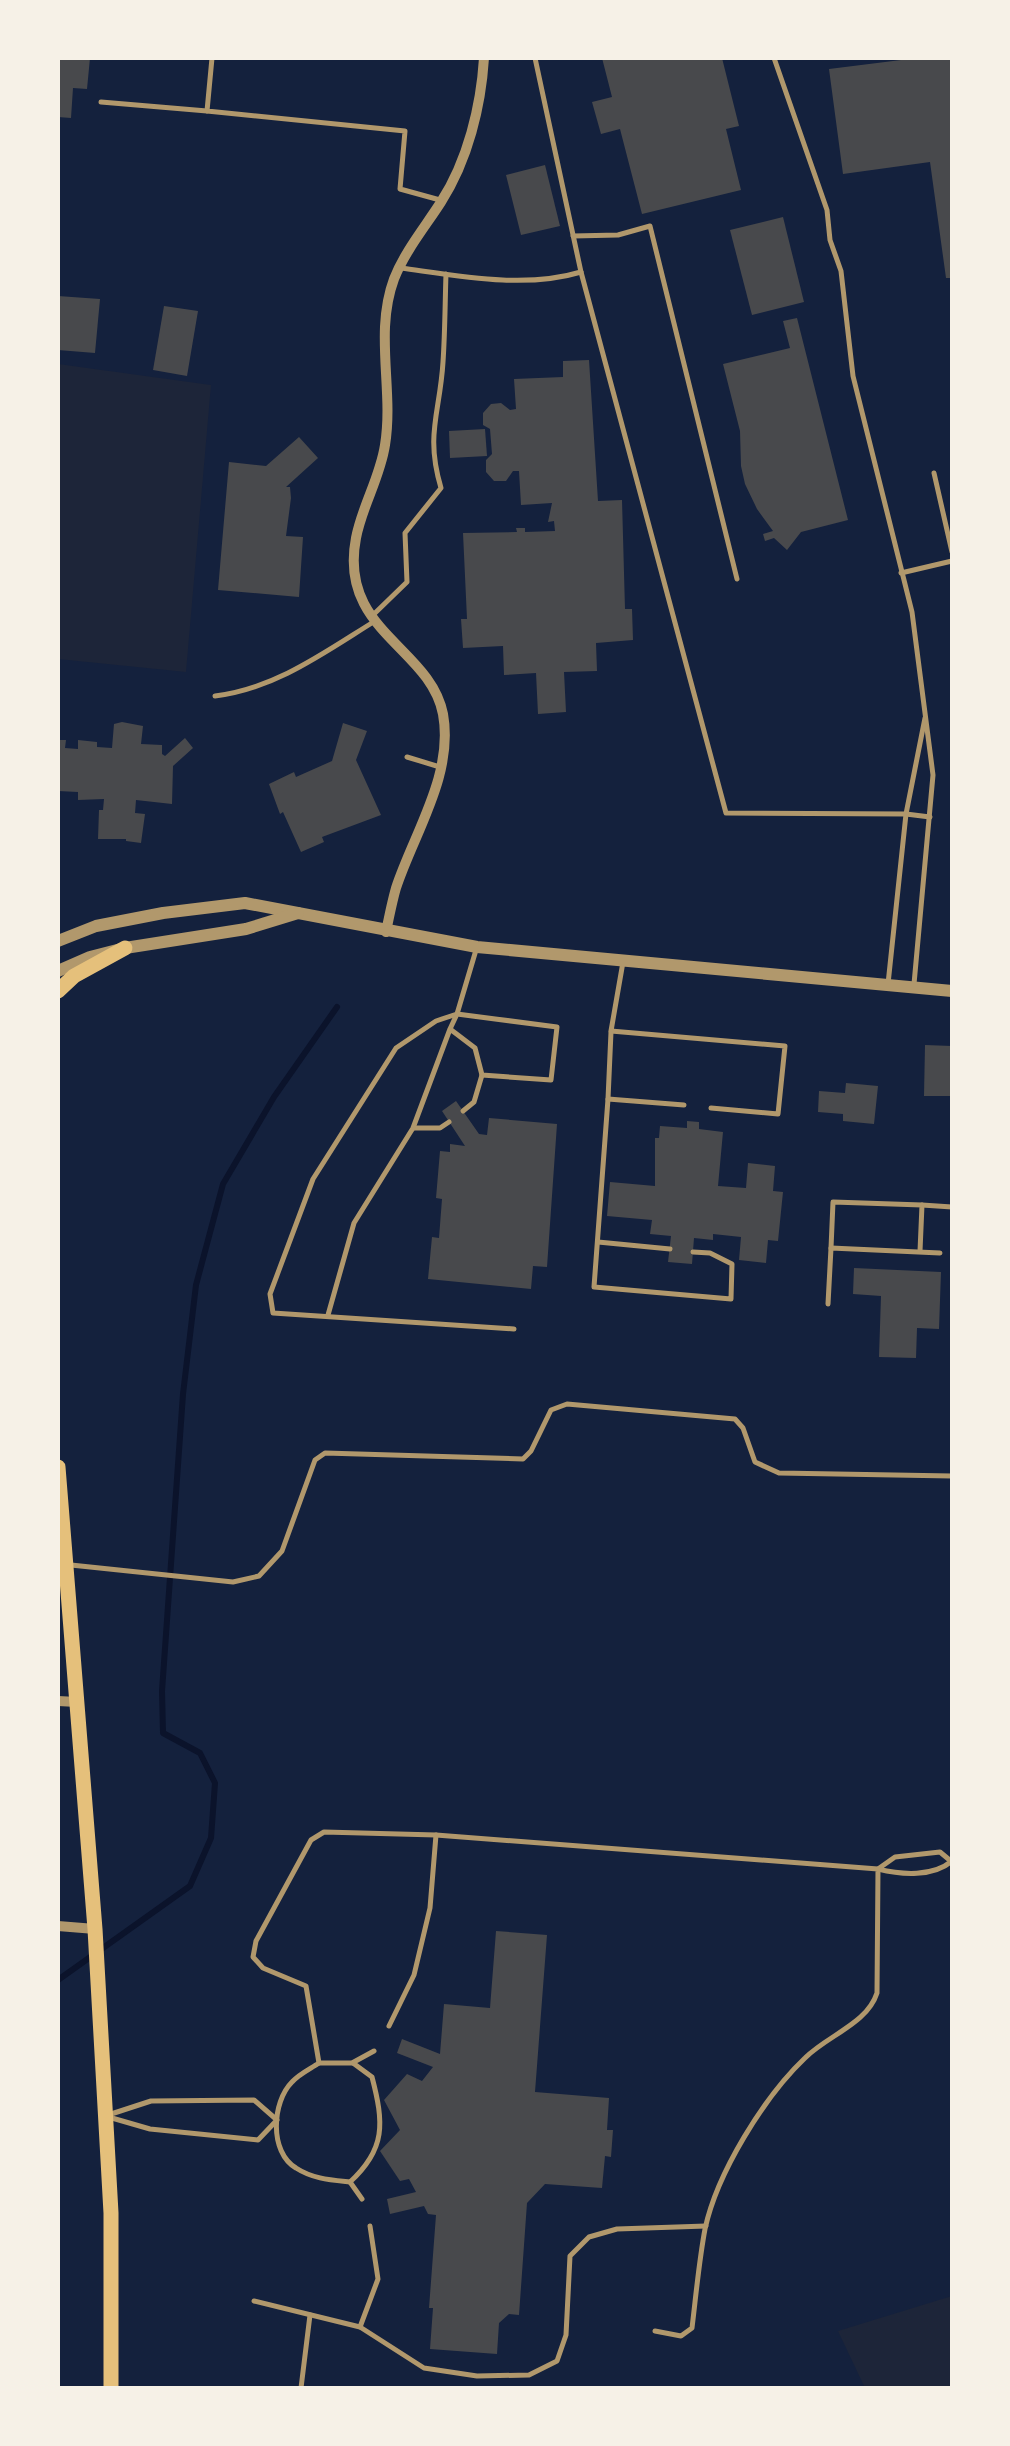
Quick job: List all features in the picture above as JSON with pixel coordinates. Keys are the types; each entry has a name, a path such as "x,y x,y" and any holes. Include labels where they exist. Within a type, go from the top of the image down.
{"main road":[{"path":"58,992 74,976 125,948"},
{"path":"58,1467 112,2213 111,2388"}],"street":[{"path":"386,932 396,888 436,786 442,713 430,684 374,618 358,592 353,566 356,538 379,477 386,442 384,333 388,302 400,267 442,201 468,144 484,58"},
{"path":"58,941 96,926 246,903 477,947 952,991"},
{"path":"58,971 125,948 246,929 300,913"},
{"path":"58,1700 77,1702"},
{"path":"58,1926 94,1928"}],"lane":[{"path":"207,111 212,58"},
{"path":"535,58 582,272 726,813 906,814 930,818"},
{"path":"774,58 827,210 830,240 840,271 853,376 912,612 933,764 914,986"},
{"path":"101,102 405,130 400,189 442,201"},
{"path":"573,236 618,235 650,226 738,579"},
{"path":"400,267 446,274 553,280 582,272"},
{"path":"215,696 238,693 301,668 374,618 407,582 406,533 441,488 433,460 434,416 443,367 446,274"},
{"path":"934,474 952,552"},
{"path":"901,573 952,561"},
{"path":"888,984 906,814 926,715"},
{"path":"407,757 440,767"},
{"path":"328,1317 354,1224 413,1128 457,1014 477,947"},
{"path":"623,962 611,1032 594,1287 731,1299 732,1264 710,1252 693,1252"},
{"path":"482,1075 551,1080 557,1027 457,1014 436,1021 396,1048 313,1178 270,1294 273,1313 514,1329"},
{"path":"450,1029 475,1048 482,1075 474,1102 463,1112"},
{"path":"611,1032 785,1046 778,1114 711,1108"},
{"path":"608,1099 684,1106"},
{"path":"413,1128 440,1128 449,1122"},
{"path":"828,1304 833,1202 952,1207"},
{"path":"920,1252 922,1206"},
{"path":"597,1242 670,1249"},
{"path":"832,1248 940,1253"},
{"path":"66,1564 232,1582 259,1576 282,1551 315,1460 324,1452 522,1459 531,1451 551,1410 567,1404 735,1420 743,1428 755,1462 779,1473 952,1476"},
{"path":"319,2063 306,1986 263,1968 253,1958 256,1941 311,1840 324,1832 436,1835 878,1869 898,1874 942,1870 952,1862 940,1852 895,1857 878,1869"},
{"path":"389,2026 414,1976 430,1908 436,1835"},
{"path":"655,2330 682,2336 692,2328 706,2226 723,2179 770,2096 806,2056 871,2010 876,1993 878,1869"},
{"path":"362,2199 350,2182 316,2178 291,2166 278,2143 277,2120 279,2100 292,2081 319,2063 352,2063 374,2051"},
{"path":"350,2182 372,2162 379,2134 379,2103 372,2077 352,2063"},
{"path":"106,2116 150,2101 254,2100 277,2120"},
{"path":"106,2116 150,2130 258,2140 277,2120"},
{"path":"360,2327 378,2279 370,2226"},
{"path":"254,2301 360,2327 424,2368 477,2376 529,2375 557,2362 566,2336 570,2256 588,2236 617,2229 706,2226"},
{"path":"301,2388 310,2314"}],"shaded area":[{"path":"58,364 211,385 186,672 58,659"},
{"path":"952,2296 952,2388 865,2388 838,2331"}],"building":[{"path":"58,58 90,58 87,89 73,88 71,118 58,117"},
{"path":"602,58 722,58 739,126 726,129 741,190 642,214 620,129 601,134 592,102 612,97"},
{"path":"917,58 952,58 952,278 946,278 930,162 843,174 829,69"},
{"path":"545,165 560,226 521,235 506,175"},
{"path":"783,217 804,302 752,315 730,230"},
{"path":"58,296 100,299 95,353 58,350"},
{"path":"164,306 198,311 187,376 153,370"},
{"path":"797,318 848,520 801,532 787,550 774,538 765,541 763,534 773,531 745,484 740,431 723,364 790,348 783,321"},
{"path":"589,360 598,501 622,500 625,609 632,609 633,640 596,643 597,671 564,672 566,712 538,714 536,673 504,675 503,646 463,648 461,619 467,619 463,533 517,532 516,528 525,528 525,532 555,531 554,521 548,522 552,503 521,505 519,471 513,471 506,481 494,481 486,472 486,460 492,454 490,429 483,425 483,413 491,404 516,409 514,379 563,377 563,361"},
{"path":"485,429 487,456 450,458 449,431"},
{"path":"299,437 318,458 286,487 290,487 291,498 286,536 303,537 299,597 218,590 229,462 266,466"},
{"path":"343,723 367,731 356,760 381,815 322,837 324,842 301,852 269,784 332,761"},
{"path":"114,724 143,726 141,744 162,745 165,756 185,738 193,748 173,766 172,804 136,800 135,813 145,814 141,843 98,839 99,810 103,810 104,799 78,800 78,792 58,791 58,740 66,740 65,748 78,749 78,740 112,748"},
{"path":"925,1045 952,1046 952,1096 924,1096"},
{"path":"846,1083 878,1086 874,1124 843,1121 843,1114 818,1112 819,1091 845,1093"},
{"path":"456,1101 479,1134 487,1135 489,1118 557,1124 547,1267 533,1266 531,1289 428,1279 432,1237 439,1238 442,1199 436,1198 440,1151 450,1152 450,1144 465,1146 442,1111"},
{"path":"687,1121 699,1122 699,1129 723,1132 718,1186 746,1188 748,1163 775,1166 773,1191 783,1192 778,1241 768,1240 766,1263 739,1260 741,1237 713,1234 713,1240 694,1238 692,1264 668,1262 671,1236 650,1234 652,1220 607,1216 610,1182 655,1186 655,1138 659,1138 660,1126 687,1128"},
{"path":"854,1268 941,1272 939,1329 917,1328 916,1358 879,1357 881,1296 853,1294"},
{"path":"496,1931 547,1935 535,2092 609,2098 607,2130 613,2130 611,2157 605,2156 602,2188 545,2184 527,2203 519,2315 509,2314 499,2323 497,2354 430,2349 436,2215 428,2214 424,2206 390,2214 387,2199 416,2192 409,2179 400,2181 380,2151 400,2130 384,2100 407,2074 422,2081 433,2067 397,2053 402,2039 440,2054 444,2004 490,2008"}],"waterway":[{"path":"58,1980 190,1886 211,1838 215,1783 200,1753 163,1733 162,1691 183,1394 196,1285 223,1184 274,1097 337,1007"}]}
